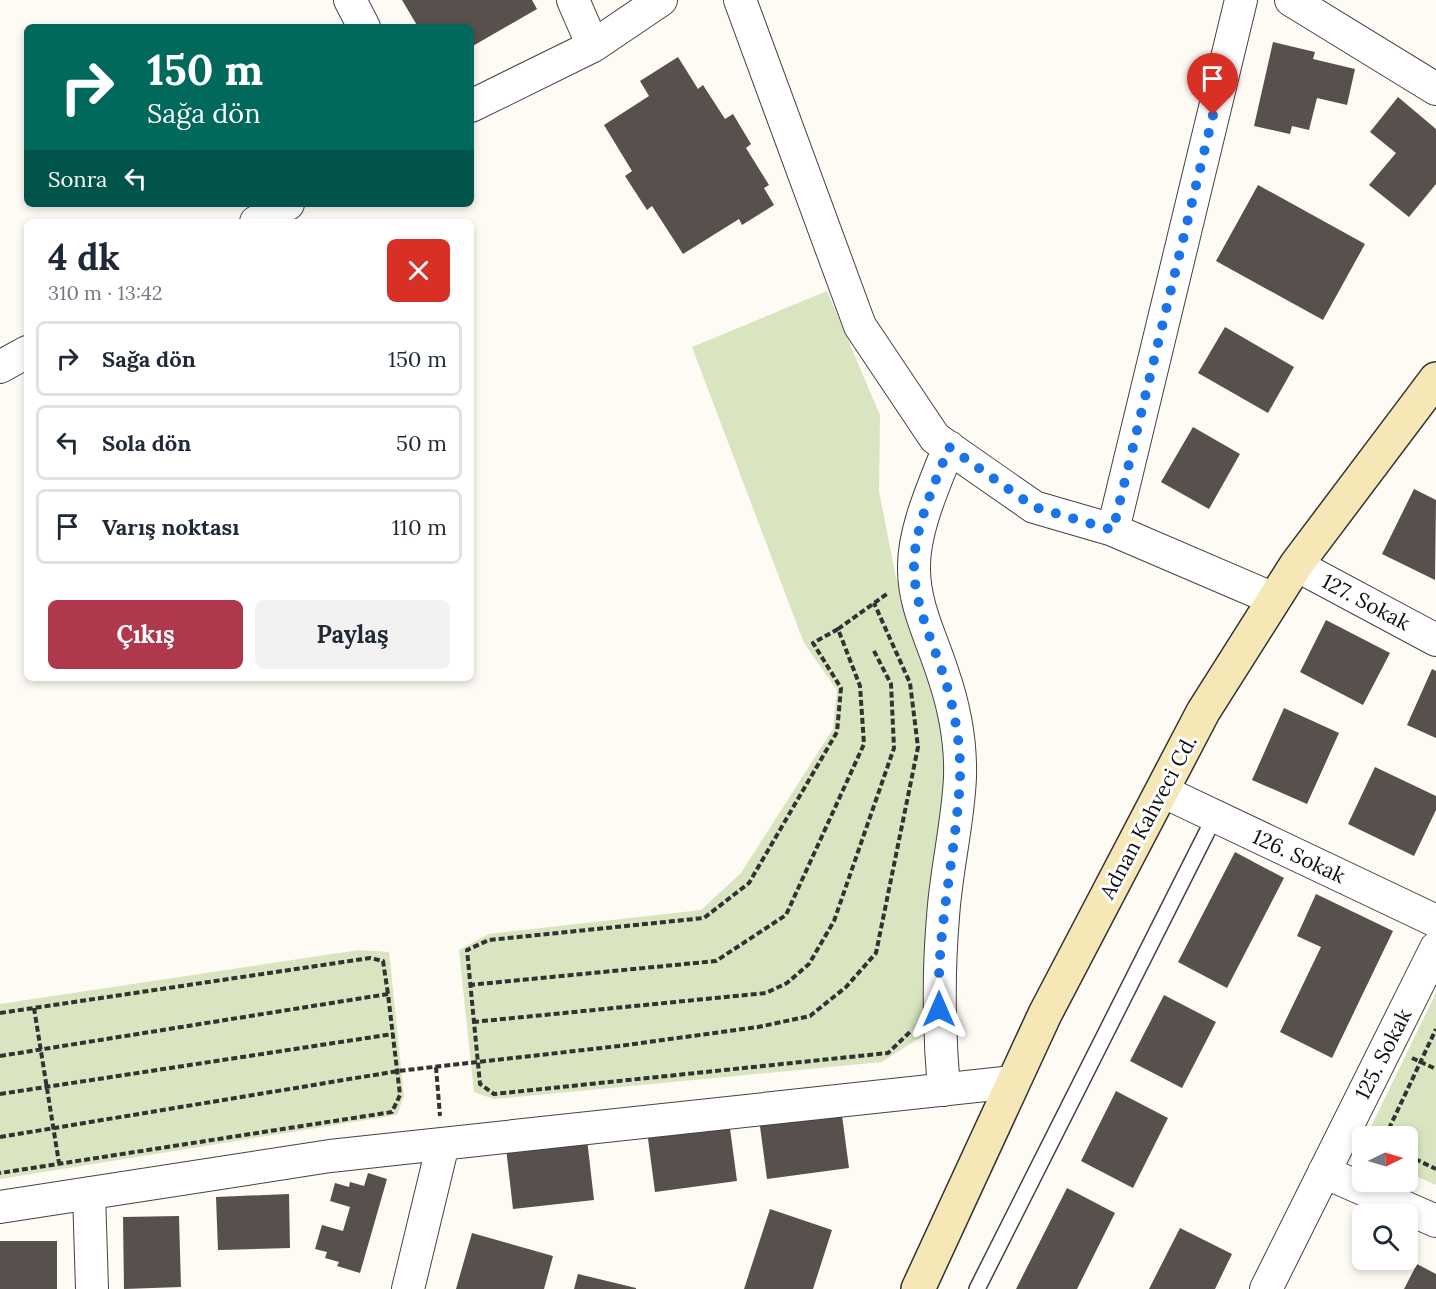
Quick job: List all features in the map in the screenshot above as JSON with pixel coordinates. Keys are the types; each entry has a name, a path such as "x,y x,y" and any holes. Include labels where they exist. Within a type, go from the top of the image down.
{"street":[{"path":"350,0 362,24"},
{"path":"573,0 593,45"},
{"path":"474,104 593,45 661,0"},
{"path":"740,0 860,326 935,438 1034,507 1113,530 1274,599"},
{"path":"1113,530 1241,0"},
{"path":"1291,0 1436,89"},
{"path":"261,219 283,207"},
{"path":"0,367 24,353"},
{"name":"Adnan Kahveci Cd.","path":"918,1289 1045,1014 1203,712 1296,565 1436,379"},
{"path":"944,1090 938,990 943,916 960,777 959,752 951,701 917,601 914,554 930,495 949,447"},
{"name":"127. Sokak","path":"1296,565 1436,640"},
{"name":"126. Sokak","path":"1162,791 1436,921"},
{"name":"125. Sokak","path":"1266,1289 1436,948"},
{"path":"0,1207 330,1156 1013,1082"},
{"path":"408,1289 443,1144"},
{"path":"1324,1172 1436,1221"},
{"path":"89,1193 92,1289"}],"lane":[{"path":"977,1289 1215,816"}],"path":[{"path":"896,600 892,590 838,629 813,643 841,688 837,732 749,884 704,918 489,940 467,950 480,1084 494,1094 888,1053 912,1029"},
{"path":"0,1137 398,1071 758,1027 810,1016 846,987 876,953 918,747 910,683 874,603"},
{"path":"469,985 716,961 786,915 864,744 860,686 838,629"},
{"path":"473,1022 766,993 787,983 809,964 834,921 894,748 891,684 873,649"},
{"path":"0,1013 370,958 383,961 400,1095 392,1112 0,1173"},
{"path":"0,1056 388,994"},
{"path":"34,1008 59,1163"},
{"path":"1390,1126 1436,1029"},
{"path":"0,1094 393,1034"},
{"path":"436,1067 443,1144"},
{"path":"1418,1160 1436,1169"}],"green space":[{"path":"827,291 880,415 879,491 896,578 943,693 946,770 924,1035 882,1062 494,1099 474,1092 459,950 489,934 701,910 741,873 833,729 837,690 804,643 692,347"},
{"path":"359,950 389,952 404,1096 397,1115 0,1179 0,1004"},
{"path":"1436,993 1436,1185 1418,1177 1418,1126 1371,1126"}],"building":[{"path":"402,0 532,0 537,9 474,45 474,24 416,24"},
{"path":"1273,42 1315,52 1313,59 1355,69 1347,105 1317,98 1309,130 1292,126 1290,134 1254,126"},
{"path":"678,57 698,89 703,85 725,119 733,114 751,144 746,148 769,185 764,188 774,205 742,225 739,219 683,254 652,206 647,210 625,176 632,171 604,125 649,96 640,81"},
{"path":"1398,97 1436,129 1436,184 1409,217 1369,185 1396,153 1370,132"},
{"path":"1258,185 1365,244 1323,320 1216,261"},
{"path":"1225,327 1294,367 1268,413 1198,373"},
{"path":"1193,427 1240,454 1209,509 1161,482"},
{"path":"1414,489 1436,500 1435,580 1382,554"},
{"path":"1326,620 1390,653 1363,705 1300,672"},
{"path":"1432,669 1436,671 1436,738 1407,725"},
{"path":"1284,708 1339,733 1307,804 1252,780"},
{"path":"1375,767 1436,796 1436,810 1414,856 1348,824"},
{"path":"1235,852 1284,878 1227,988 1178,962"},
{"path":"1316,894 1393,931 1332,1058 1280,1032 1321,947 1297,936"},
{"path":"1164,995 1216,1022 1182,1088 1130,1061"},
{"path":"1116,1091 1168,1118 1133,1188 1081,1161"},
{"path":"841,1108 849,1168 767,1179 759,1119"},
{"path":"729,1121 737,1181 655,1192 647,1131"},
{"path":"587,1139 594,1200 513,1209 506,1148"},
{"path":"368,1173 387,1179 360,1273 337,1266 339,1262 325,1258 327,1252 315,1249 322,1225 343,1231 350,1207 330,1201 335,1183 349,1187 350,1182 364,1186"},
{"path":"1067,1188 1115,1213 1077,1289 1016,1289"},
{"path":"289,1194 290,1248 218,1250 216,1197"},
{"path":"770,1209 832,1230 813,1289 744,1289"},
{"path":"179,1216 181,1287 124,1289 123,1217"},
{"path":"1180,1228 1232,1254 1215,1289 1149,1289"},
{"path":"472,1233 553,1256 544,1289 456,1289"},
{"path":"0,1241 57,1241 57,1289 0,1289"},
{"path":"1418,1265 1436,1274 1436,1289 1404,1289 1414,1270 1418,1270"},
{"path":"578,1274 636,1288 636,1289 574,1289"}],"route":[{"path":"939,1009 938,990 943,916 960,777 959,752 951,701 917,601 914,581 914,554 930,495 949,447 1034,507 1113,530 1213,115"}]}
